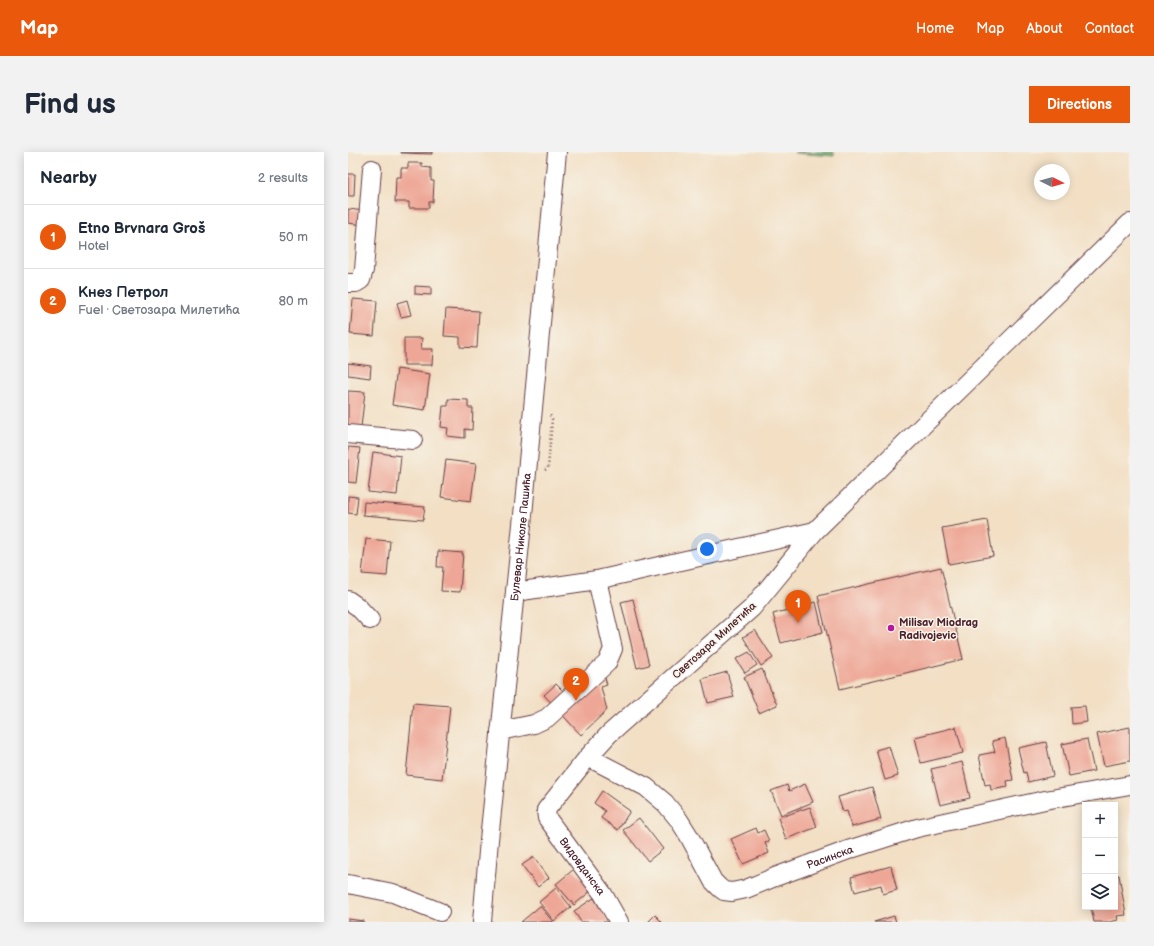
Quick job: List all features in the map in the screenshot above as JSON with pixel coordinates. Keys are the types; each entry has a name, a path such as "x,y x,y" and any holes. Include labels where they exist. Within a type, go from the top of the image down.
{"street":[{"name":"Булевар Николе Пашића","path":"482,922 557,152"},
{"path":"355,282 364,270 372,169"},
{"name":"Светозара Милетића","path":"546,810 588,757 609,734 752,608 815,531 1130,224"},
{"path":"348,434 413,440"},
{"path":"515,592 597,580 815,531"},
{"path":"500,731 534,724 547,718 607,663 613,649 597,580"},
{"path":"348,600 358,607 370,620"},
{"name":"Расинска","path":"588,757 646,787 665,803 679,820 689,836 713,881 724,891 732,892 746,890 775,877 851,849 917,828 1045,800 1130,785"},
{"name":"Видовданска","path":"546,810 547,818 603,894 619,922"},
{"path":"348,884 393,894 440,912"}],"green space":[{"path":"834,152 834,156 794,153"}],"building":[{"path":"432,152 432,154 401,153"},
{"path":"408,163 422,163 422,167 431,168 431,181 434,181 433,202 429,202 429,208 409,208 409,202 395,202 396,177 401,177 401,168 408,168"},
{"path":"348,174 355,174 354,196 348,196"},
{"path":"348,209 365,211 363,225 348,223"},
{"path":"415,286 431,287 431,295 415,294"},
{"path":"353,299 377,301 374,336 350,334"},
{"path":"407,300 411,315 401,317 397,303"},
{"path":"446,309 479,311 477,348 460,347 460,337 444,336"},
{"path":"404,338 422,338 421,349 433,349 432,365 404,365"},
{"path":"348,363 371,366 370,378 348,375"},
{"path":"397,369 430,374 425,410 392,405"},
{"path":"348,391 365,392 361,427 348,426"},
{"path":"448,399 468,400 468,408 473,408 472,430 465,429 465,438 447,436 448,428 441,427 443,406 448,406"},
{"path":"348,447 360,448 356,483 348,482"},
{"path":"373,452 401,456 397,495 368,492"},
{"path":"446,460 476,464 471,501 441,497"},
{"path":"348,496 358,497 356,514 348,513"},
{"path":"364,502 425,507 423,520 363,515"},
{"path":"987,520 993,556 949,564 942,528"},
{"path":"366,539 390,541 387,576 362,574"},
{"path":"438,551 463,553 460,592 441,591 443,567 437,567"},
{"name":"Milisav Miodrag Radivojevic","path":"941,567 963,659 840,689 818,596"},
{"path":"633,599 649,665 637,668 621,602"},
{"path":"816,602 823,632 781,643 773,614"},
{"path":"755,630 773,658 761,666 743,637"},
{"path":"749,652 757,665 745,673 736,659"},
{"path":"762,669 777,705 759,713 744,677"},
{"path":"727,672 734,697 708,703 702,679"},
{"path":"605,678 607,685 601,687 607,710 581,735 544,695 556,684 572,700 591,682"},
{"path":"413,703 450,706 442,779 406,775"},
{"path":"1085,706 1087,722 1072,724 1071,707"},
{"path":"956,727 963,753 921,763 915,737"},
{"path":"1130,727 1130,761 1104,766 1097,734"},
{"path":"1005,738 1013,780 1007,781 1008,787 991,790 990,784 985,785 979,755 995,752 992,741"},
{"path":"1087,739 1094,771 1069,776 1062,744"},
{"path":"1046,742 1053,776 1028,782 1026,772 1024,773 1018,748"},
{"path":"889,746 898,776 885,780 876,750"},
{"path":"962,762 970,798 940,805 931,769"},
{"path":"805,784 813,802 781,815 771,791 787,785 789,791"},
{"path":"872,787 881,819 852,827 847,811 843,812 838,797"},
{"path":"602,791 630,811 618,830 601,818 605,811 594,803"},
{"path":"810,807 817,827 786,839 778,818"},
{"path":"639,818 663,849 648,861 623,830"},
{"path":"756,828 758,833 764,830 769,841 765,843 769,853 743,864 731,839"},
{"path":"534,857 549,878 538,887 522,865"},
{"path":"891,866 897,890 883,894 881,885 855,892 851,877"},
{"path":"574,869 592,890 574,905 556,884"},
{"path":"1118,875 1126,915 1117,916 1118,920 1110,922 1094,922 1092,910 1118,910"},
{"path":"556,888 571,907 554,921 539,902"},
{"path":"594,898 609,922 581,922 574,911"},
{"path":"540,906 553,922 521,922"},
{"path":"655,915 662,922 648,922"},
{"path":"894,916 896,922 874,922"},
{"path":"348,919 364,921 364,922 348,922"}],"place":[{"name":"Etno Brvnara Groš","path":"798,623"},
{"name":"Milisav Miodrag Radivojevic","path":"891,628"},
{"name":"Кнез Петрол","path":"576,701"}]}
